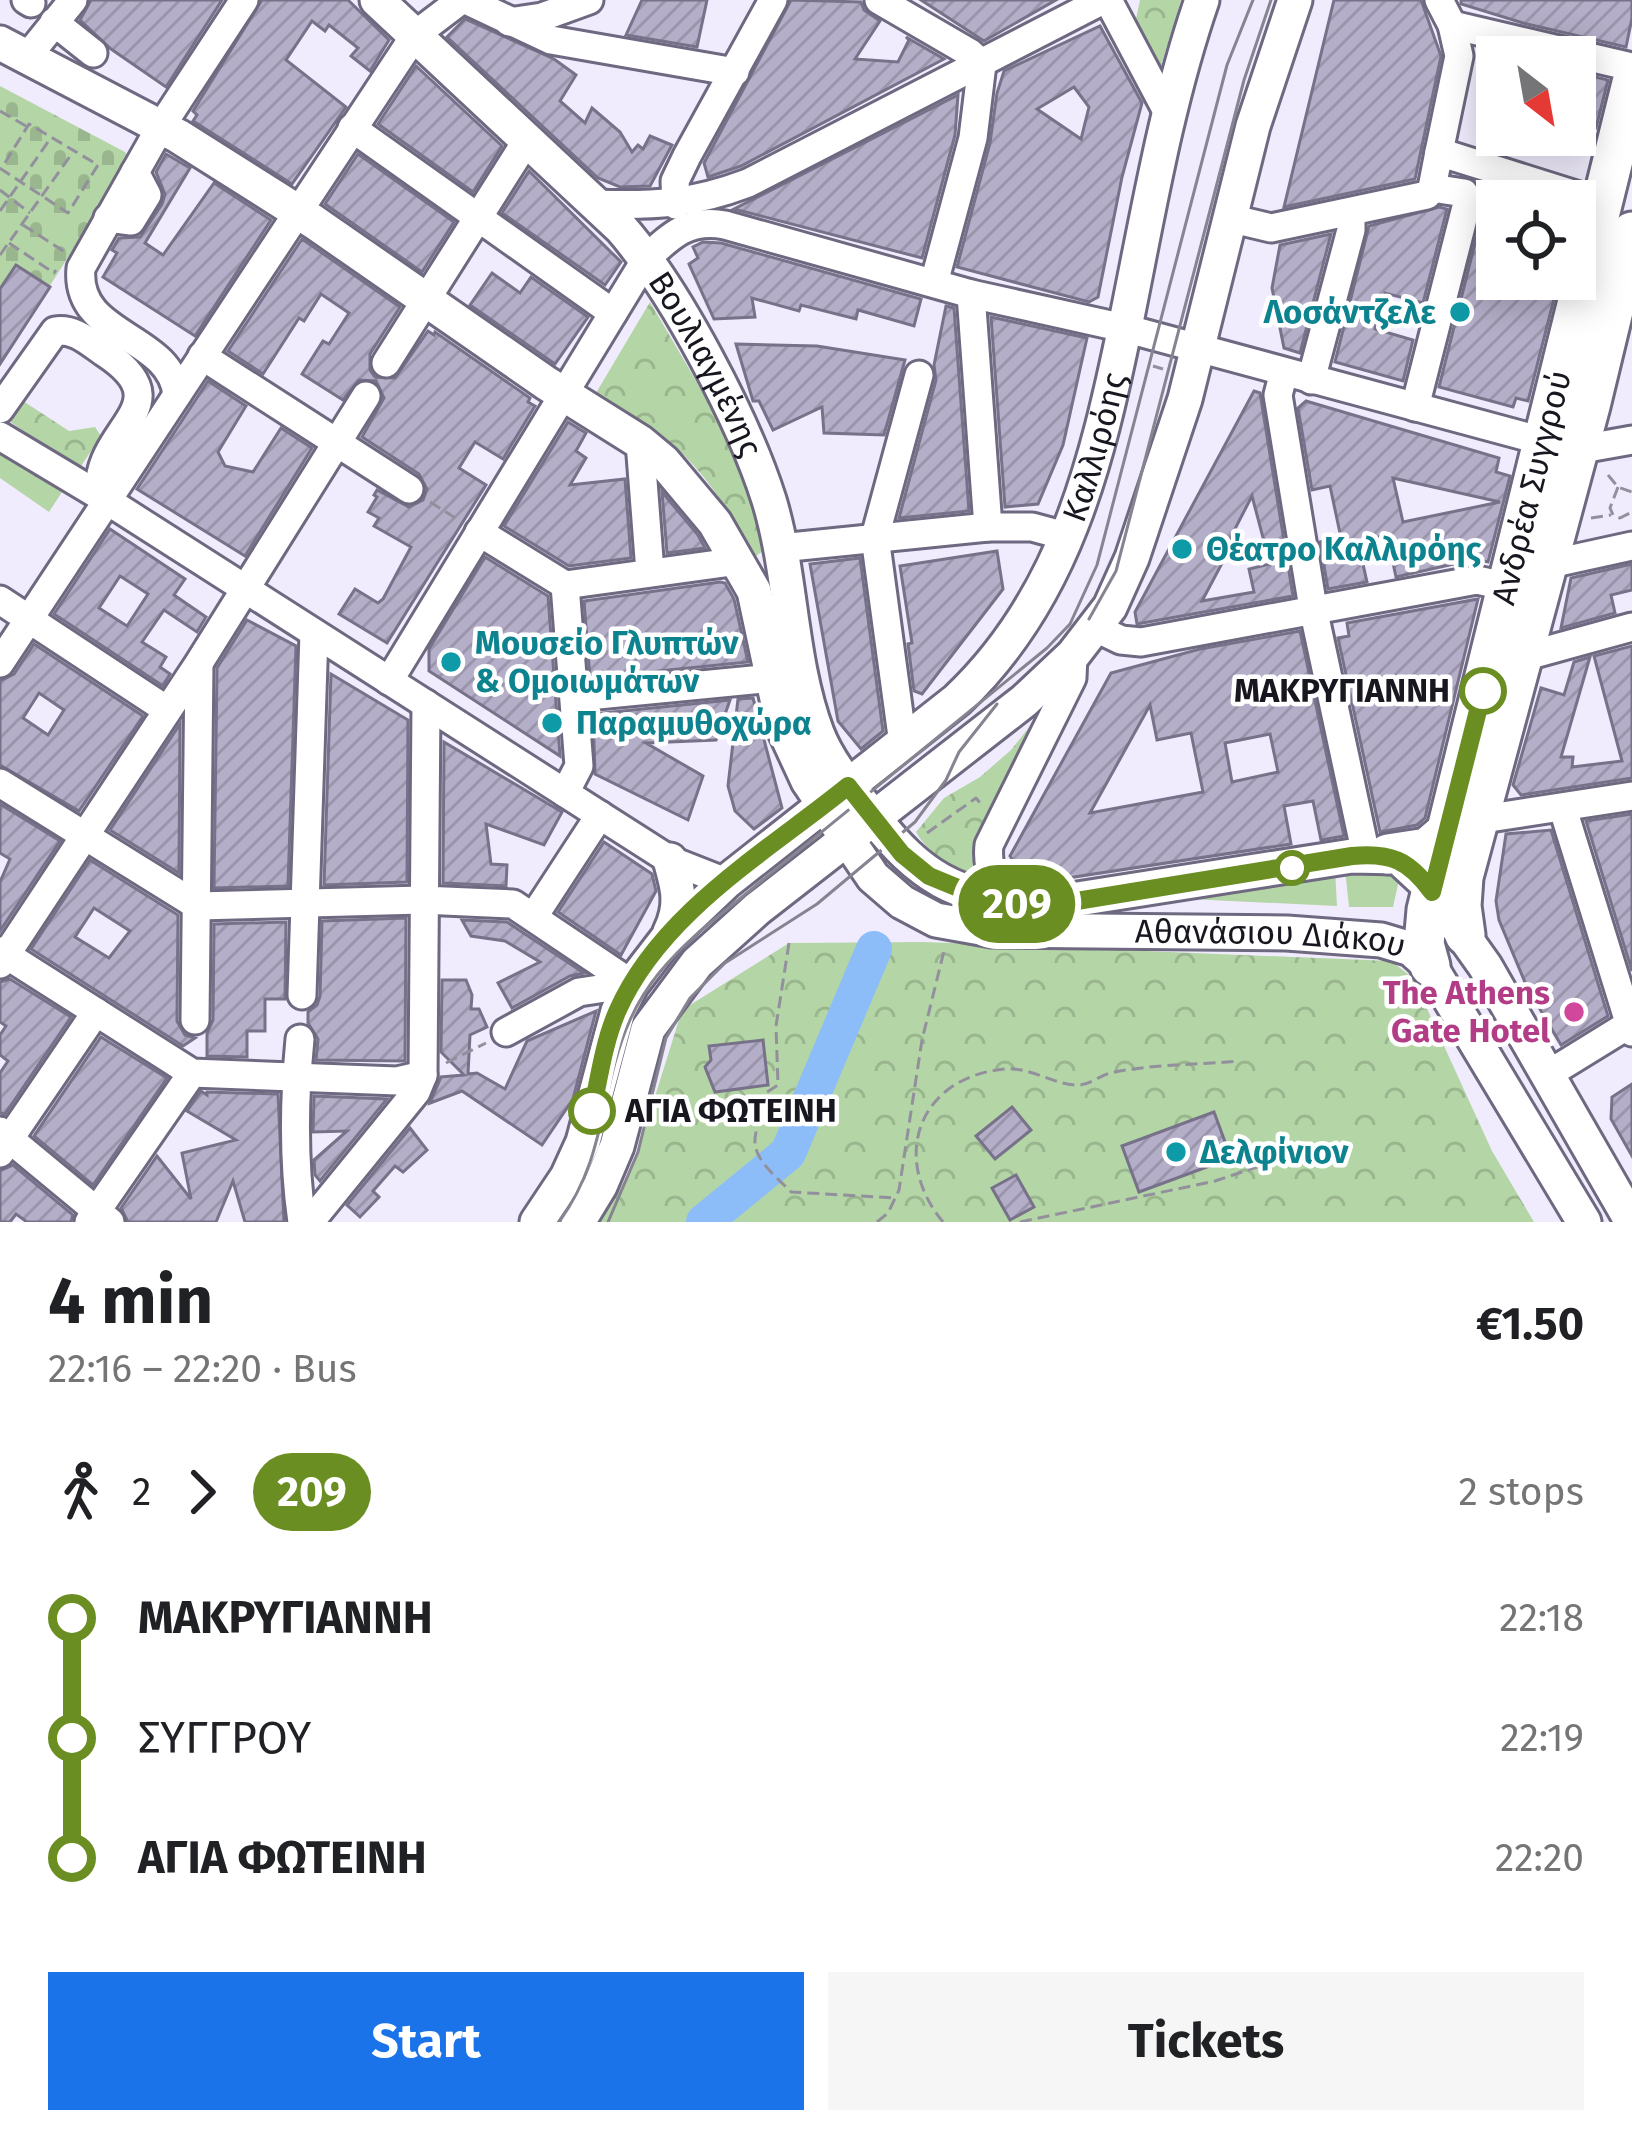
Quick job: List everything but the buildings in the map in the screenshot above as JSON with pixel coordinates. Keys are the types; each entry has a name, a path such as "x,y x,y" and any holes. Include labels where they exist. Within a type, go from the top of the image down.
{"highway":[{"name":"Ανδρέα Συγγρού","path":"1430,966 1424,928 1432,892 1464,821 1523,657 1545,565 1601,203 1632,83"},
{"name":"Ανδρέα Συγγρού","path":"1465,935 1464,821 1509,587 1627,273 1632,232"},
{"path":"1377,854 1427,848 1464,821"}],"main road":[{"name":"Βουλιαγμένης","path":"377,0 596,204 646,259 703,356 753,456 780,548 811,713 836,796 861,830"},
{"name":"Καλλιρόης","path":"537,1222 583,1142 614,1022 632,984 669,936 726,882 903,744 990,668 1048,582 1069,537 1103,431 1173,91 1202,0"},
{"name":"Καλλιρόης","path":"578,1222 617,1146 648,1030 698,963 733,930 1024,700 1096,628 1132,558 1197,350 1253,126 1294,0"},
{"name":"Βουλιαγμένης","path":"14,50 160,128 296,212 640,442 689,488 739,561 758,603 783,727 808,781 836,796"},
{"path":"783,727 790,777 786,836"},
{"name":"Αθανάσιου Διάκου","path":"861,830 929,876 1016,904 1052,905 1377,854 1406,862 1432,892"},
{"name":"Αθανάσιου Διάκου","path":"861,830 889,892 935,920 960,926 1287,933 1381,940 1411,949 1430,966"},
{"path":"669,936 679,914 680,895 670,860"},
{"name":"Ανδρέα Συγγρού","path":"1432,892 1465,935 1632,1222"},
{"name":"Ανδρέα Συγγρού","path":"1430,966 1584,1222"}],"street":[{"path":"14,50 54,22 74,0"},
{"path":"177,394 163,363 95,315 83,298 81,268 160,128 244,0"},
{"path":"0,663 103,499 415,35 464,0 551,40 735,72"},
{"path":"508,22 542,17 589,0"},
{"path":"676,205 675,181 773,0"},
{"path":"879,0 916,9 982,64"},
{"path":"596,204 676,205 705,200 748,183 1106,0 1169,117"},
{"path":"1229,218 1271,228 1427,195 1459,56 1445,12"},
{"path":"1445,12 1632,67"},
{"path":"54,22 93,52"},
{"path":"934,284 973,138 982,64"},
{"path":"352,128 614,313"},
{"path":"386,363 527,140"},
{"path":"1439,152 1601,203"},
{"path":"1415,407 1467,203 1464,193 1432,188"},
{"path":"1351,214 1351,230 1298,376 1278,395 1313,608 1377,854"},
{"path":"389,681 646,259 694,223 1124,328 1561,445 1632,440"},
{"path":"971,294 988,527"},
{"path":"0,409 56,331 76,334 131,370 139,385 137,405 98,473 103,499"},
{"path":"202,356 409,489"},
{"path":"903,744 875,538 919,375"},
{"path":"366,396 200,664 2,956 192,1073 397,1081 424,1075"},
{"path":"0,436 670,860 726,882"},
{"path":"640,442 650,572"},
{"path":"780,548 988,527 1032,527 1069,537"},
{"path":"479,532 565,585 739,561"},
{"path":"1545,565 1632,546"},
{"path":"1096,628 1121,640 1141,642 1477,580 1509,587"},
{"path":"565,585 579,766 565,793"},
{"path":"0,600 167,710"},
{"path":"1523,657 1632,627"},
{"path":"302,995 314,633"},
{"name":"Καλλιρόης","path":"1016,904 994,880 987,858 989,845 1072,678 1073,655"},
{"path":"195,1020 200,664"},
{"path":"577,697 773,678"},
{"path":"306,1222 416,1092 424,1075 426,704"},
{"path":"0,783 198,907 422,900 513,904 632,984"},
{"path":"1464,821 1632,796"},
{"path":"1547,1075 1630,1029 1563,809"},
{"path":"534,916 600,814"},
{"path":"506,1032 579,992 632,984"},
{"path":"96,1012 3,1141 99,1218 192,1073"},
{"path":"300,1039 296,1180 306,1222"}],"path":[{"path":"0,121 2,112 27,127"},
{"path":"29,124 51,137 98,165 68,213 0,169 29,124"},
{"path":"0,211 51,137"},
{"path":"0,255 74,151"},
{"path":"0,190 32,214"},
{"path":"23,225 67,253"},
{"path":"9,243 53,273"},
{"path":"1608,476 1618,487 1632,492"},
{"path":"1613,515 1610,508 1618,487"},
{"path":"409,489 479,532"},
{"path":"1588,518 1620,518 1632,512"},
{"path":"925,834 976,798 988,812"},
{"path":"789,943 776,1026 778,1085 764,1094 764,1115 754,1140 762,1160 791,1192 896,1198"},
{"path":"877,1222 896,1198 926,1018 946,944"},
{"path":"424,1075 506,1032"},
{"path":"943,1222 922,1194 914,1148 920,1123 930,1108 955,1087 982,1074 1008,1069 1039,1072 1082,1085 1108,1073 1239,1061"},
{"path":"1020,1222 1215,1181 1313,1148"},
{"path":"1078,1210 1080,1222"}],"green space":[{"path":"1140,0 1181,0 1160,69 1136,19"},
{"path":"0,86 125,152 130,160 0,364"},
{"path":"650,302 719,420 742,472 767,548 756,556 695,466 651,428 596,393"},
{"path":"20,399 69,431 95,427 101,436 79,469 6,419"},
{"path":"0,450 62,492 49,512 0,478"},
{"path":"1050,711 983,883 937,857 916,832 944,798 980,777"},
{"path":"1370,868 1399,880 1393,907 1349,907 1345,869"},
{"path":"1335,869 1337,906 1189,899 1189,893"},
{"path":"923,942 1391,961 1413,978 1492,1151 1534,1222 600,1222 633,1167 682,1010 789,943"}],"waterway":[{"path":"704,1222 788,1153 874,949"}],"tram line":[{"path":"559,1222 575,1197 595,1147 630,1020 660,972 699,932 1047,648 1070,624 1097,565 1227,65 1253,0"},
{"path":"1089,619 1116,571 1244,80 1271,0"},
{"path":"608,1222 638,1152 666,1038 690,998 725,963 817,904 915,822 946,780 959,752 997,704"}],"bus line":[{"name":"209","path":"592,1111 618,1010 669,936 726,882 848,786 908,860 929,876 992,899 1052,905 1388,854 1406,862 1432,892 1483,691"}],"place":[{"name":"Λοσάντζελε","path":"1460,312"},
{"name":"Θέατρο Καλλιρόης","path":"1182,549"},
{"name":"Μουσείο Γλυπτών & Ομοιωμάτων","path":"451,662"},
{"name":"ΜΑΚΡΥΓΙΑΝΝΗ","path":"1483,691"},
{"name":"Παραμυθοχώρα","path":"552,723"},
{"name":"The Athens Gate Hotel","path":"1574,1012"},
{"name":"ΑΓΙΑ ΦΩΤΕΙΝΗ","path":"592,1111"},
{"name":"Δελφίνιον","path":"1176,1152"}]}
